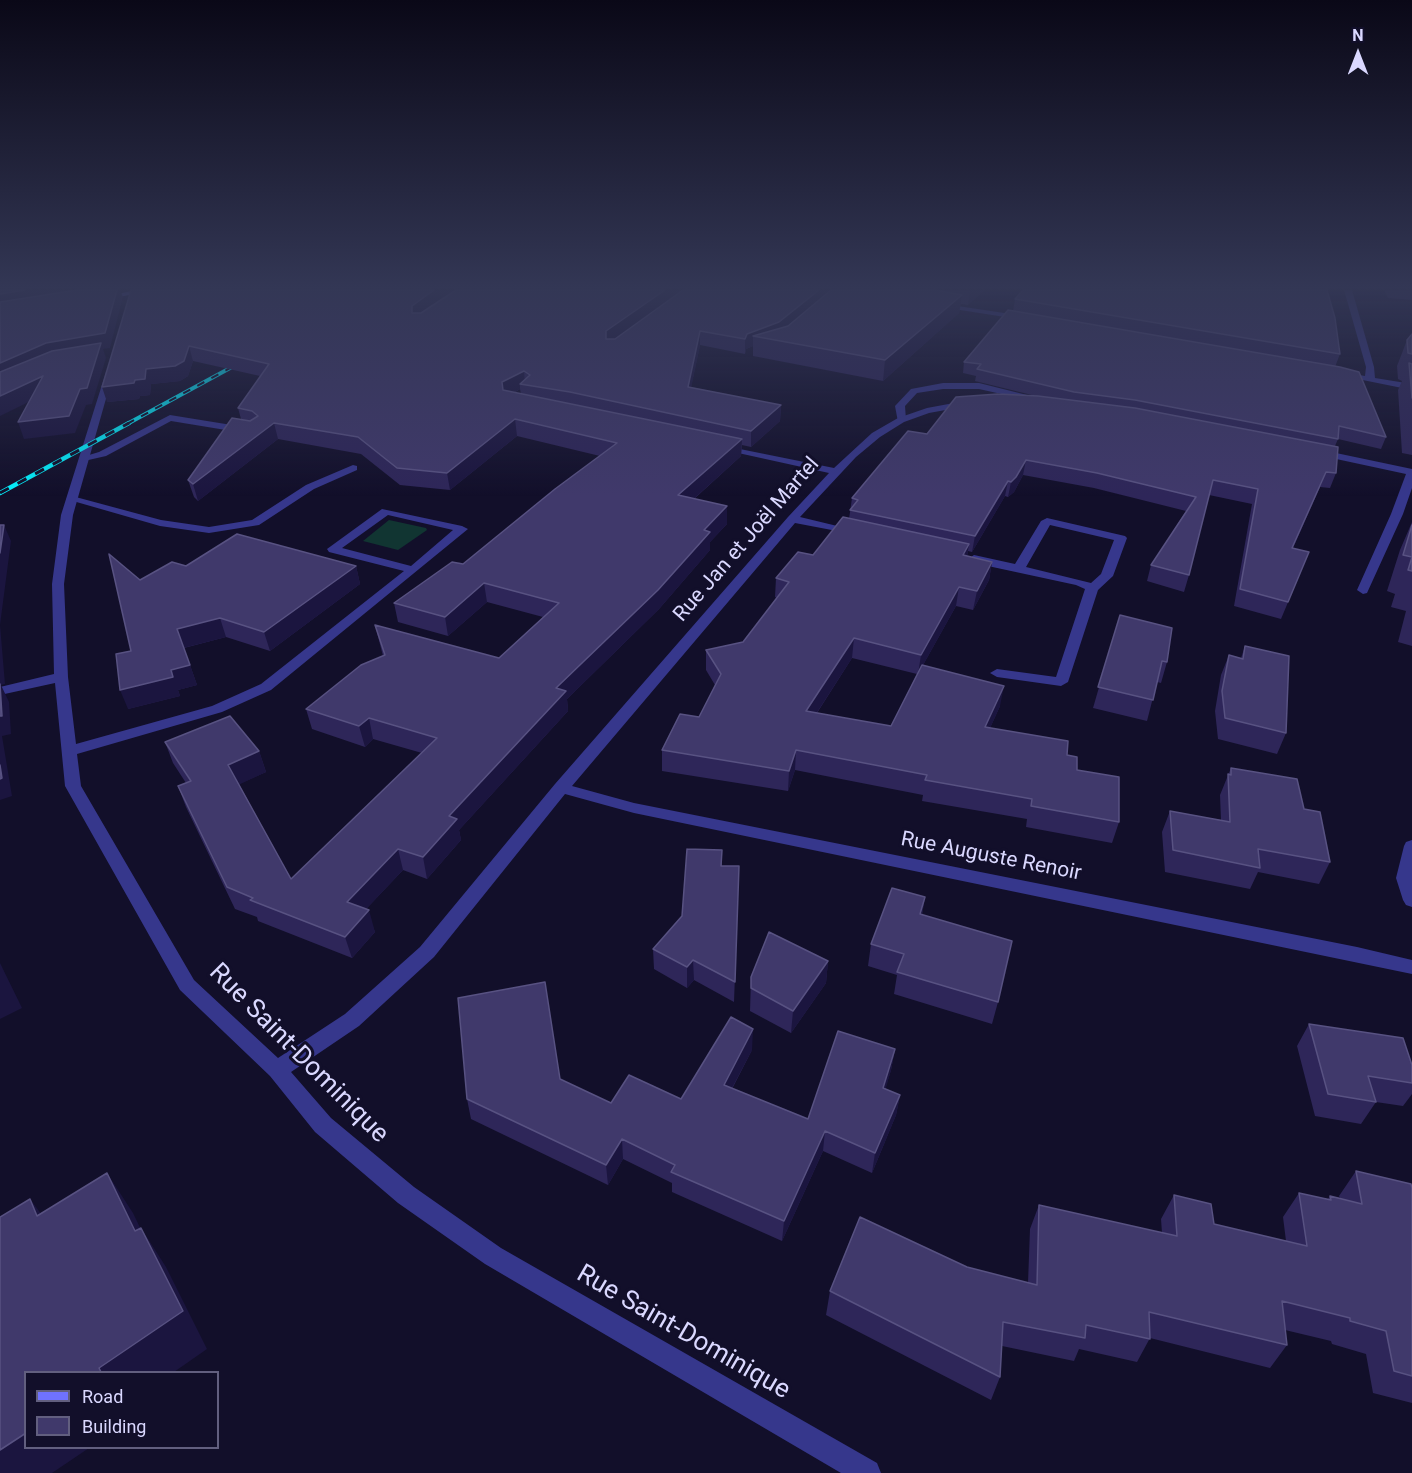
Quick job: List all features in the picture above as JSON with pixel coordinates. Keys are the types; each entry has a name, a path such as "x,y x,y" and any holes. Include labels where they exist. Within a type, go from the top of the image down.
{"street":[{"path":"1368,359 1370,379"},
{"name":"Rue Saint-Dominique","path":"112,363 72,499 58,584 61,677 73,786 187,985 277,1070 323,1125 406,1195 493,1256 867,1473"},
{"path":"1338,374 1412,387"},
{"name":"Rue Jan et Joël Martel","path":"277,1070 352,1020 428,952 561,788 792,519 835,471 876,435 901,420 927,411 974,403 1058,406 979,386 944,386 914,391 900,406 901,420"},
{"path":"84,458 102,454 170,418 255,432"},
{"path":"708,443 835,471"},
{"path":"1301,448 1412,472 1397,514 1363,590"},
{"path":"72,499 160,523 209,530 255,523 310,487 353,468"},
{"path":"70,751 242,700 266,687 413,570 462,529 386,511 333,549 413,570"},
{"path":"792,519 863,535"},
{"path":"997,673 1061,682 1092,588 1107,576 1121,538 1047,521 1019,568"},
{"path":"963,556 1080,582 1092,588"},
{"path":"0,691 61,677"},
{"name":"Rue Auguste Renoir","path":"561,788 634,808 1346,951 1412,967"},
{"path":"1412,846 1405,878 1412,900"}],"green space":[{"path":"389,520 427,530 398,550 363,541"}],"building":[{"path":"33,359 96,359 87,388 80,389 69,416 18,422 43,376 0,396 0,372"},
{"path":"110,359 185,359 175,366 146,369 145,379 135,380 134,383 102,387"},
{"path":"246,359 694,359 688,387 781,405 751,431 570,392 520,384 530,375 524,371 502,382 503,390 742,439 678,495 727,506 704,530 710,532 658,590 556,688 566,691 449,816 457,819 423,857 398,849 347,902 369,910 345,937 250,900 253,898 227,887 178,786 191,781 165,742 230,716 259,751 228,765 291,879 437,738 369,718 359,726 306,709 361,665 385,655 375,625 499,658 559,603 484,583 445,617 394,603 452,562 463,564 555,489 617,443 515,419 447,473 397,468 358,437 274,423 193,484 188,480 232,418 250,421 258,416 252,411 238,408 269,364"},
{"path":"967,359 1292,359 1340,367 1359,372 1386,437 1339,426 1338,439 1135,400 1074,392 977,369 981,364 964,362"},
{"path":"1409,363 1412,364 1412,398"},
{"path":"998,394 1038,396 1135,408 1338,447 1336,473 1326,472 1292,548 1309,552 1288,602 1240,589 1258,489 1213,480 1189,575 1151,565 1196,497 1097,473 1026,460 1016,477 1011,482 1008,481 975,536 850,510 858,500 852,498 908,431 927,434 956,397"},
{"path":"843,517 969,544 963,555 992,562 977,591 959,587 921,655 854,638 806,711 891,726 922,665 1004,686 985,727 1068,741 1067,755 1077,757 1077,770 1119,777 1119,822 1031,806 1032,799 925,780 927,775 796,750 789,771 662,750 680,714 699,717 721,674 706,650 743,642 789,582 776,578 798,552 813,555"},
{"path":"0,525 4,525 0,553"},
{"path":"1412,525 1412,557 1403,555"},
{"path":"237,534 356,566 264,632 220,618 177,629 190,665 171,670 173,677 120,690 116,654 131,651 109,554 140,580 172,562 186,566"},
{"path":"1412,557 1412,571 1408,570"},
{"path":"1120,615 1172,628 1167,662 1162,661 1153,700 1098,687"},
{"path":"1245,646 1289,656 1286,733 1225,718 1222,691 1229,655 1243,659"},
{"path":"0,684 2,716 0,716"},
{"path":"1231,768 1297,779 1304,809 1320,812 1330,862 1258,849 1260,868 1173,850 1170,811 1230,822 1228,774 1231,775"},
{"path":"687,849 722,850 721,866 739,866 735,982 693,960 687,967 653,949 682,916"},
{"path":"892,888 925,897 920,914 1012,941 998,1002 897,972 904,954 871,944"},
{"path":"769,932 828,961 793,1011 751,988 751,977"},
{"path":"545,982 560,1079 611,1103 629,1075 681,1099 731,1017 753,1029 724,1085 808,1119 838,1031 895,1049 883,1088 900,1095 875,1153 825,1131 784,1221 671,1172 675,1165 622,1139 606,1165 467,1099 458,998"},
{"path":"1309,1024 1403,1038 1412,1065 1412,1083 1368,1076 1376,1102 1328,1094"},
{"path":"1356,1171 1411,1184 1412,1376 1394,1371 1386,1331 1350,1321 1350,1318 1282,1301 1287,1345 1149,1312 1150,1339 1086,1325 1085,1338 1003,1322 1000,1377 830,1291 860,1217 967,1267 1037,1285 1039,1205 1177,1236 1174,1195 1211,1204 1214,1224 1307,1246 1299,1193 1331,1200 1330,1196 1362,1204"},
{"path":"107,1173 135,1231 141,1228 183,1311 99,1368 100,1371 24,1371 24,1434 0,1450 0,1217 30,1199 37,1216"}],"railway":[{"path":"127,424 243,361"},
{"path":"0,493 129,423"}]}
